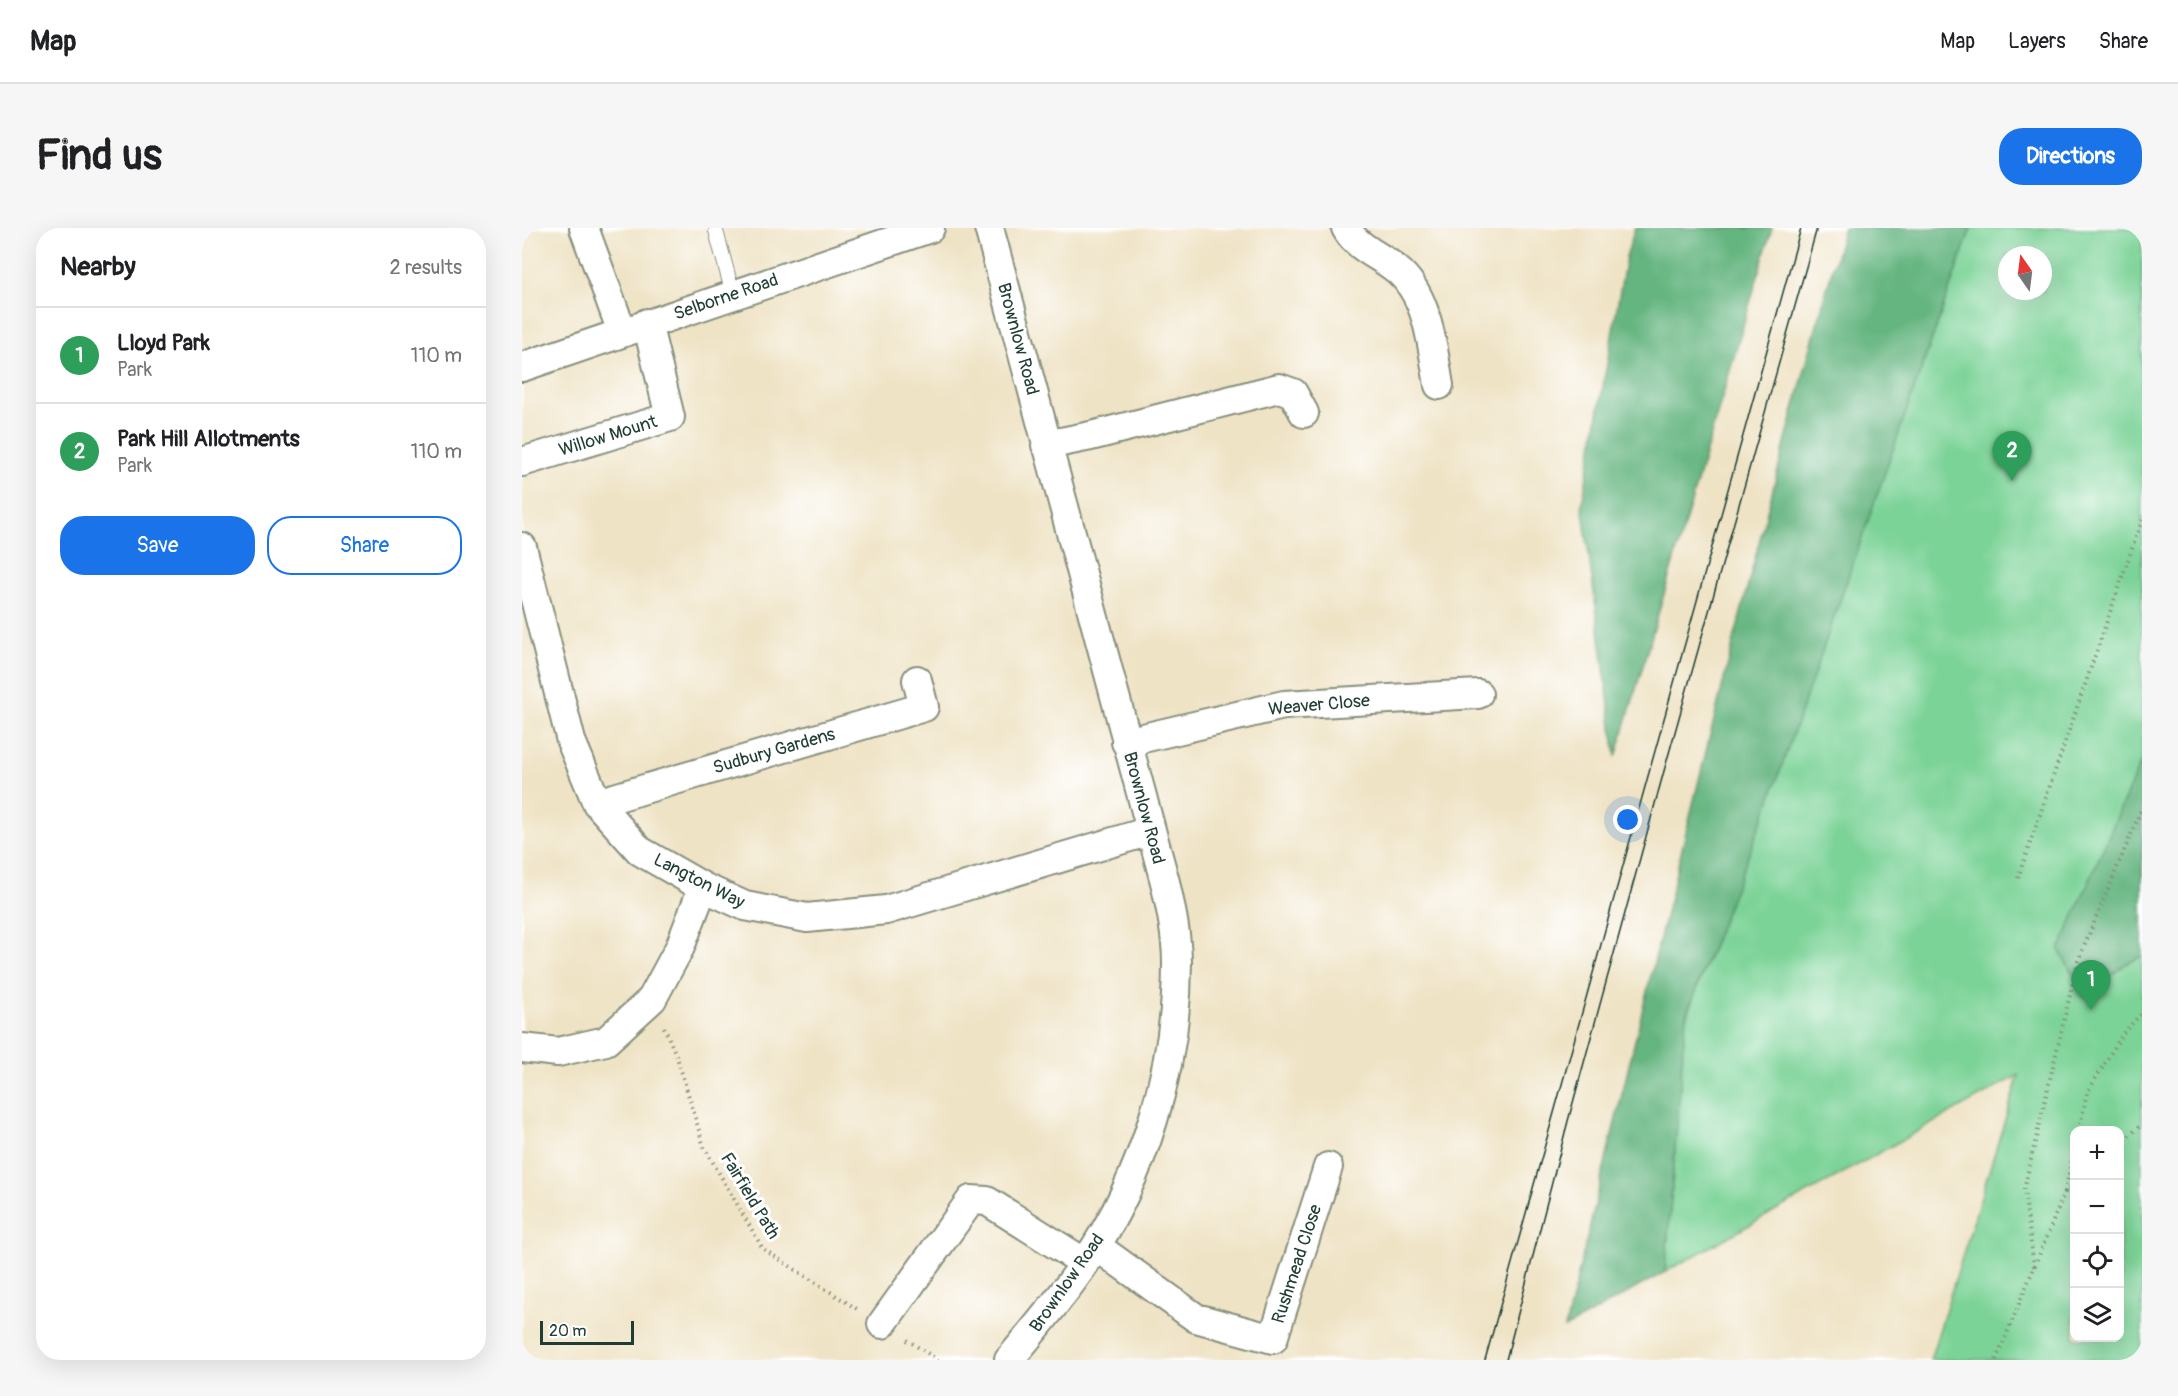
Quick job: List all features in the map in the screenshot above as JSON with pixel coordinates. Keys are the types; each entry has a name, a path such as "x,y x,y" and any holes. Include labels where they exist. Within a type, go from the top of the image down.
{"street":[{"path":"584,228 635,328"},
{"name":"Selborne Road","path":"522,367 930,228"},
{"name":"Brownlow Road","path":"988,228 1165,882 1178,961 1171,1044 1159,1097 1140,1157 1120,1201 1090,1255 1046,1315 1009,1360"},
{"path":"1346,228 1361,246 1397,269 1416,294 1427,325 1439,385"},
{"name":"Willow Mount","path":"522,462 670,417 635,328"},
{"path":"1046,445 1091,436 1279,388 1293,393 1304,413"},
{"name":"Langton Way","path":"522,547 571,741 597,803 640,850 703,887 745,906 807,918 886,910 1150,831"},
{"name":"Sudbury Gardens","path":"597,803 924,707 917,680"},
{"name":"Weaver Close","path":"1126,742 1284,705 1478,694"},
{"path":"522,1048 558,1052 606,1041 652,999 680,947 703,887"},
{"name":"Rushmead Close","path":"1090,1255 1196,1318 1273,1339 1328,1167"},
{"path":"882,1324 971,1200 987,1201 1090,1255"}],"lane":[{"path":"716,231 733,294"}],"path":[{"path":"2018,878 2142,520"},
{"path":"2034,1267 2024,1189 2078,961 2142,808"},
{"name":"Fairfield Path","path":"652,999 677,1057 704,1147 763,1249 938,1360"},
{"path":"2080,1126 2087,1093 2123,1033 2142,1013"},
{"path":"2124,1140 2142,1124"},
{"path":"1996,1360 2065,1192 2070,1169"},
{"path":"2065,1192 2070,1188"}],"green space":[{"path":"1635,228 1772,228 1616,757 1582,504 1626,257"},
{"path":"1844,228 1971,228 1768,805 1686,1014 1665,1272 1565,1328 1734,639"},
{"path":"1971,228 2142,228 2142,1360 1930,1360 2019,1075 1665,1272 1685,1021 1815,670"},
{"path":"2142,759 2142,956 2126,964 2085,996 2059,950"}],"tram line":[{"path":"1485,1360 1801,228"},
{"path":"1506,1360 1568,1121 1664,771 1817,228"}],"place":[{"name":"Park Hill Allotments","path":"2012,481"},
{"name":"Lloyd Park","path":"2091,1010"}]}
